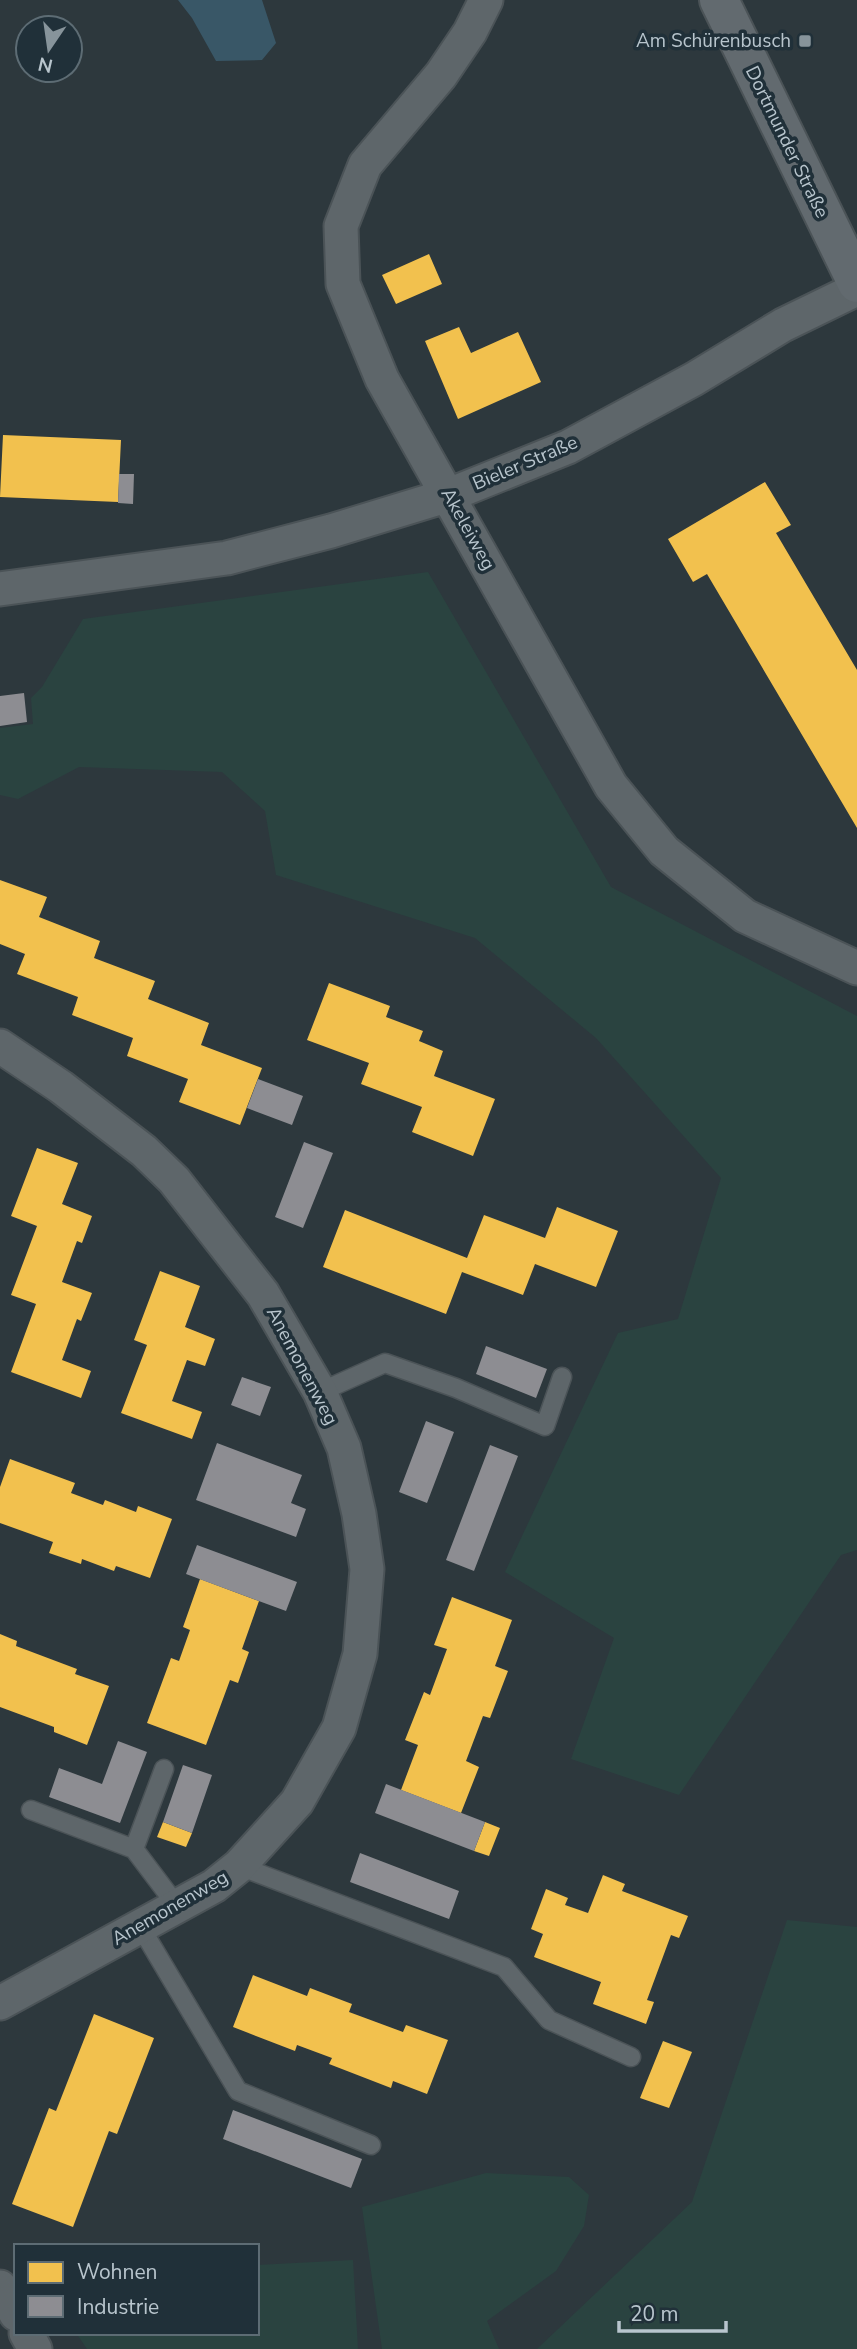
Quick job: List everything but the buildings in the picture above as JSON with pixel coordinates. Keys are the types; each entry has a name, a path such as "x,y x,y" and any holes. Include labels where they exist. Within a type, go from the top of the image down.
{"main road":[{"name":"Dortmunder Straße","path":"719,0 857,283"}],"street":[{"name":"Akeleiweg","path":"486,0 470,32 442,75 365,164 341,226 343,284 382,379 611,786 664,851 745,916 857,968"},
{"name":"Bieler Straße","path":"0,589 227,558 331,531 449,495 568,447 694,379 783,325 857,289"},
{"name":"Anemonenweg","path":"0,1046 61,1087 144,1151 174,1180 263,1294 320,1392 344,1448 359,1514 367,1569 360,1654 339,1728 298,1802 239,1866 214,1886 0,2003"},
{"path":"0,2287 14,2311"}],"lane":[{"path":"320,1392 384,1363 456,1388 545,1426 562,1377"},
{"path":"134,1849 164,1769"},
{"path":"31,1811 134,1849 177,1906"},
{"path":"239,1866 503,1966 549,2020 631,2057"},
{"path":"140,1926 238,2091 371,2145"}],"green space":[{"path":"428,572 611,887 857,1016 857,1550 841,1555 679,1795 571,1759 614,1638 505,1572 618,1333 678,1319 721,1178 596,1038 475,938 276,875 265,811 222,772 79,767 18,799 0,795 0,728 33,724 31,698 42,687 83,619"},
{"path":"787,1920 857,1927 857,2349 537,2349 692,2202"},
{"path":"486,2173 569,2177 589,2195 584,2226 556,2271 487,2321 499,2349 382,2349 362,2207"},
{"path":"353,2260 358,2349 87,2349 77,2335 259,2335 259,2265"}],"water":[{"path":"178,0 262,0 276,43 262,60 216,61 192,18"}],"place":[{"name":"Am Schürenbusch","path":"805,41"}]}
